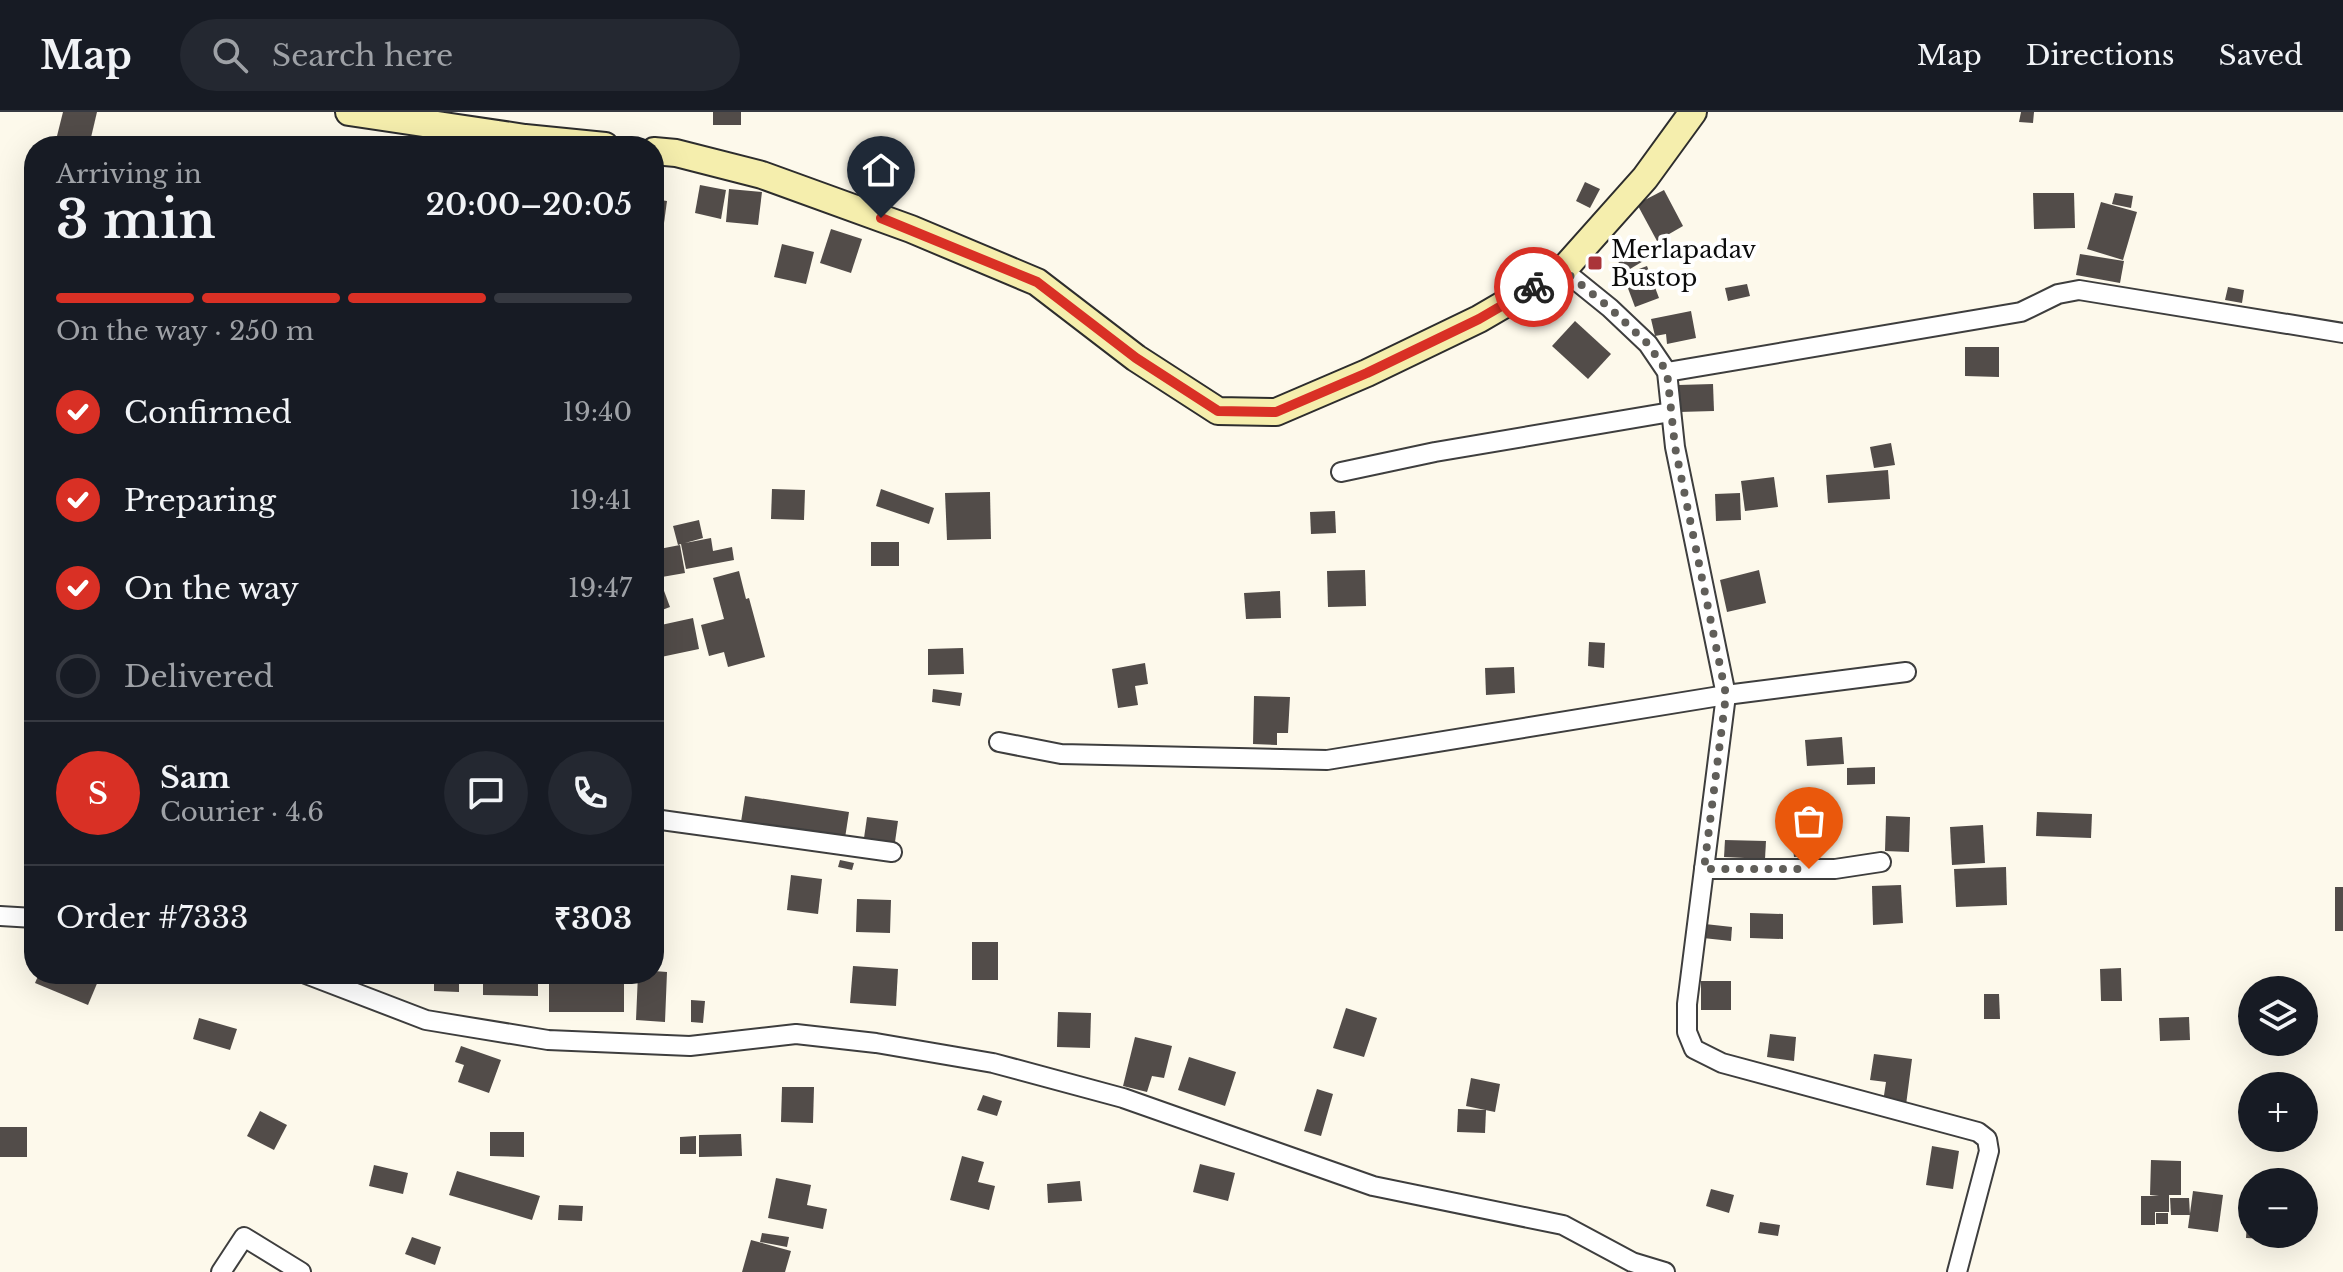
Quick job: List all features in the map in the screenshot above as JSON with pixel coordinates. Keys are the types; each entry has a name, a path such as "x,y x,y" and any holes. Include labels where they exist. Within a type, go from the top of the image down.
{"main road":[{"path":"349,112 489,136"},
{"path":"664,152 762,175 911,229 1037,282 1136,358 1218,411 1276,412 1367,373 1479,319 1563,270 1645,178 1693,112"}],"street":[{"path":"1563,270 1648,344 1667,372 1675,447 1726,695 1687,1004 1687,1032 1694,1049 1722,1063 1978,1132 1987,1139 1989,1151 1957,1272"},
{"path":"1667,372 2021,312 2058,294 2079,290 2343,333"},
{"path":"1341,472 1435,452 1671,412"},
{"path":"999,742 1061,754 1327,760 1726,695 1906,672"},
{"path":"664,820 892,852"},
{"path":"1704,869 1835,869 1881,862"},
{"path":"0,916 24,917"},
{"path":"332,984 426,1020 548,1040 690,1046 796,1034 876,1043 993,1063 1123,1098 1373,1186 1563,1225 1632,1262 1665,1272"},
{"path":"221,1272 244,1237 301,1272"}],"building":[{"path":"63,112 97,112 91,136 57,136"},
{"path":"713,112 741,112 741,125 713,125"},
{"path":"2021,112 2034,112 2033,123 2019,122"},
{"path":"1585,182 1600,189 1590,208 1576,201"},
{"path":"700,185 726,190 721,219 695,213"},
{"path":"729,189 762,192 758,225 726,222"},
{"path":"1664,190 1683,226 1657,241 1637,204"},
{"path":"2033,193 2074,193 2075,228 2034,229"},
{"path":"2115,193 2133,196 2131,208 2112,204"},
{"path":"2101,202 2137,212 2123,260 2087,249"},
{"path":"831,229 862,239 851,273 820,263"},
{"path":"782,244 814,252 806,284 774,277"},
{"path":"1636,244 1645,260 1625,272 1615,257"},
{"path":"2080,254 2124,261 2120,283 2076,275"},
{"path":"1647,266 1659,298 1635,307 1623,275"},
{"path":"1747,284 1750,296 1728,301 1725,288"},
{"path":"2228,287 2244,290 2242,303 2225,300"},
{"path":"1691,311 1696,338 1667,344 1666,334 1655,336 1651,319"},
{"path":"1575,321 1611,354 1588,379 1552,346"},
{"path":"1965,347 1999,347 1999,377 1965,376"},
{"path":"1713,384 1714,411 1679,412 1678,385"},
{"path":"1891,443 1895,465 1874,468 1870,447"},
{"path":"1888,470 1890,499 1828,503 1826,475"},
{"path":"1774,477 1778,507 1745,511 1741,481"},
{"path":"772,489 805,490 804,520 771,519"},
{"path":"881,489 934,508 929,524 876,506"},
{"path":"990,492 991,539 947,540 945,493"},
{"path":"1740,493 1741,520 1716,521 1715,494"},
{"path":"1335,511 1336,533 1311,534 1310,512"},
{"path":"699,520 703,538 685,543 711,538 713,551 732,547 734,560 686,569 681,544 678,545 673,526"},
{"path":"871,542 899,542 899,566 871,566"},
{"path":"680,545 685,573 664,577 664,548"},
{"path":"1365,570 1366,606 1328,607 1327,571"},
{"path":"1759,570 1766,603 1727,612 1720,580"},
{"path":"739,571 765,657 728,667 724,652 709,656 701,625 724,619 713,578"},
{"path":"664,591 670,607 664,609"},
{"path":"1280,591 1281,618 1246,619 1244,593"},
{"path":"693,618 699,649 664,656 664,624"},
{"path":"1589,642 1605,643 1604,668 1588,666"},
{"path":"963,648 964,674 928,675 928,649"},
{"path":"1145,663 1148,684 1135,686 1138,705 1118,708 1112,669"},
{"path":"1514,667 1515,693 1486,695 1485,668"},
{"path":"933,689 962,693 960,706 932,702"},
{"path":"1254,696 1290,697 1288,733 1277,733 1277,745 1253,744"},
{"path":"1842,737 1844,764 1807,766 1805,740"},
{"path":"1875,767 1875,784 1847,785 1847,768"},
{"path":"745,796 849,812 845,838 741,822"},
{"path":"2037,812 2092,814 2091,838 2036,836"},
{"path":"1886,816 1910,817 1909,852 1885,851"},
{"path":"867,817 898,821 894,849 863,845"},
{"path":"1983,825 1985,863 1952,865 1950,827"},
{"path":"1806,829 1808,856 1794,857 1791,830"},
{"path":"1725,840 1766,841 1765,859 1724,857"},
{"path":"840,860 854,863 852,870 838,867"},
{"path":"2006,867 2007,905 1956,907 1954,869"},
{"path":"791,875 822,879 818,914 787,910"},
{"path":"1901,885 1903,923 1873,925 1872,886"},
{"path":"2335,887 2343,887 2343,931 2335,931"},
{"path":"857,899 891,900 890,933 856,932"},
{"path":"1750,913 1783,914 1783,939 1750,938"},
{"path":"1705,924 1732,927 1731,941 1703,938"},
{"path":"972,942 998,942 998,980 972,980"},
{"path":"853,966 898,969 896,1006 850,1003"},
{"path":"2121,968 2122,1001 2101,1001 2100,969"},
{"path":"664,972 667,972 665,1022 636,1020 638,984 664,984"},
{"path":"1701,981 1731,981 1731,1010 1701,1010"},
{"path":"37,984 97,984 88,1005"},
{"path":"434,984 459,984 459,992 434,991"},
{"path":"483,984 538,984 538,996 483,995"},
{"path":"549,984 624,984 624,1012 549,1012"},
{"path":"1984,994 1999,994 2000,1019 1984,1019"},
{"path":"691,1000 705,1001 703,1023 691,1022"},
{"path":"1346,1008 1377,1018 1364,1057 1333,1048"},
{"path":"1058,1012 1091,1013 1090,1048 1057,1047"},
{"path":"2189,1017 2190,1040 2160,1041 2159,1018"},
{"path":"199,1018 237,1029 230,1050 193,1039"},
{"path":"1770,1034 1796,1037 1794,1061 1767,1057"},
{"path":"1135,1037 1172,1046 1164,1078 1152,1076 1147,1092 1123,1086"},
{"path":"461,1046 501,1060 489,1093 458,1082 464,1065 455,1062"},
{"path":"1874,1054 1912,1059 1906,1105 1883,1102 1886,1082 1870,1080"},
{"path":"1189,1057 1236,1072 1225,1106 1178,1090"},
{"path":"1471,1078 1500,1084 1495,1112 1466,1106"},
{"path":"782,1087 814,1087 813,1123 781,1122"},
{"path":"1317,1089 1333,1094 1321,1136 1304,1131"},
{"path":"983,1095 1002,1101 997,1116 977,1110"},
{"path":"1458,1109 1486,1110 1485,1133 1457,1132"},
{"path":"260,1111 287,1125 274,1150 247,1136"},
{"path":"0,1127 27,1127 27,1157 0,1157"},
{"path":"490,1132 524,1132 524,1157 490,1156"},
{"path":"741,1134 742,1156 699,1157 699,1135"},
{"path":"696,1136 696,1154 680,1154 680,1137"},
{"path":"1932,1146 1959,1151 1953,1189 1926,1185"},
{"path":"962,1156 984,1162 978,1182 995,1186 989,1210 950,1200"},
{"path":"2151,1160 2181,1161 2181,1195 2169,1195 2169,1212 2155,1212 2155,1225 2141,1225 2141,1196 2159,1196 2150,1195"},
{"path":"1200,1164 1235,1173 1228,1201 1193,1192"},
{"path":"374,1165 408,1173 403,1194 369,1186"},
{"path":"457,1171 540,1196 532,1220 449,1195"},
{"path":"776,1178 811,1185 807,1205 827,1209 823,1229 768,1218"},
{"path":"1080,1181 1082,1201 1048,1203 1047,1184"},
{"path":"1711,1189 1734,1195 1729,1213 1706,1206"},
{"path":"2193,1191 2223,1195 2218,1232 2188,1228"},
{"path":"2170,1198 2189,1198 2190,1215 2171,1215"},
{"path":"559,1205 583,1206 582,1221 558,1220"},
{"path":"2156,1213 2168,1213 2168,1224 2156,1224"},
{"path":"1760,1222 1780,1225 1778,1236 1758,1233"},
{"path":"762,1233 789,1237 787,1247 760,1242"},
{"path":"412,1237 441,1247 435,1265 405,1254"},
{"path":"751,1240 791,1251 785,1272 742,1272"}],"way so far":[{"path":"1534,287 1563,270 1648,344 1667,372 1675,447 1726,695 1704,869 1809,869"}],"place":[{"name":"Merlapadav Bustop","path":"1595,263"}],"route":[{"path":"881,218 1037,282 1136,358 1218,411 1276,412 1367,373 1479,319 1534,287"}]}
